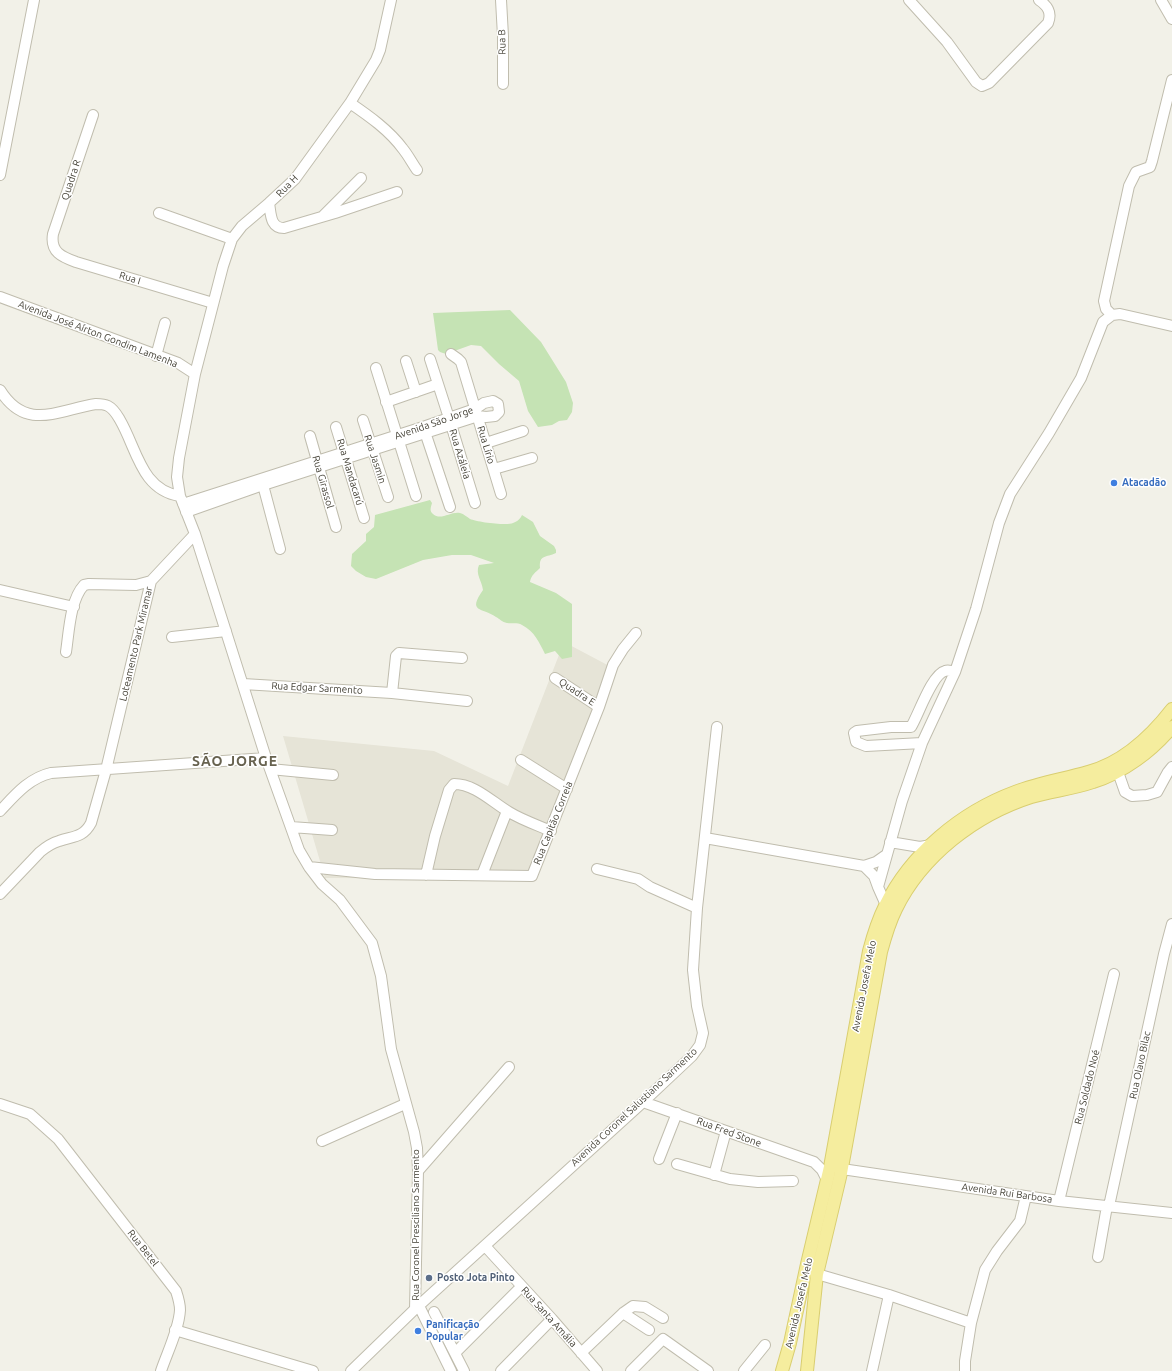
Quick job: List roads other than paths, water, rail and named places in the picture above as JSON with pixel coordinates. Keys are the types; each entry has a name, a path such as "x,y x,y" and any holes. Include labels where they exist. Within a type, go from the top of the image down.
{"main road":[{"name":"Avenida Josefa Melo","path":"782,1371 790,1343 827,1180 869,951 877,925 886,905 908,870 931,845 964,817 986,804 1014,792 1090,772 1110,763 1136,747 1172,709"},
{"name":"Avenida Josefa Melo","path":"807,1371 817,1274 842,1169 881,952 888,927 906,891 932,858 951,840 968,828 997,811 1032,797 1094,782 1118,772 1165,736 1172,727"}],"street":[{"path":"0,176 34,0"},
{"name":"Rua H","path":"195,374 213,303 232,239 242,226 269,204 295,179 350,103 376,60 380,50 391,0"},
{"name":"Rua B","path":"501,0 503,84"},
{"path":"909,0 942,37 976,82 980,85 990,83 1048,23 1050,15 1049,11 1039,0"},
{"path":"1162,0 1172,19"},
{"path":"1112,315 1106,309 1104,301 1129,186 1136,172 1150,167 1172,80"},
{"path":"350,103 374,120 391,135 403,148 417,170"},
{"name":"Quadra R","path":"53,245 53,234 93,115"},
{"path":"321,218 361,178"},
{"path":"269,204 272,221 277,227 284,228 321,218 396,192"},
{"path":"159,213 232,239"},
{"name":"Rua I","path":"53,245 57,253 76,262 213,303"},
{"name":"Avenida José Aírton Gondim Lamenha","path":"0,297 178,363 195,374"},
{"path":"878,887 902,801 922,743 955,672 976,609 999,523 1010,494 1049,433 1081,378 1103,322 1112,315 1120,314 1172,326"},
{"path":"156,356 165,323"},
{"name":"Rua Lírio","path":"451,354 461,362 501,494"},
{"name":"Rua Azáleia","path":"430,359 451,422 475,503"},
{"path":"406,361 416,392"},
{"path":"376,368 416,496"},
{"name":"Rua Coronel Presciliano Sarmento","path":"195,374 179,458 177,477 183,502 195,534 266,758 299,850 309,867 322,884 340,900 372,943 380,976 391,1049 415,1140 418,1171 417,1307"},
{"path":"386,402 438,384"},
{"path":"0,390 6,401 17,409 36,416 48,416 96,404 109,406 115,412 126,430 140,465 145,473 168,497 183,502"},
{"name":"Avenida São Jorge","path":"183,502 259,484 476,413"},
{"name":"Rua Jasmin","path":"363,420 388,497"},
{"name":"Rua Mandacarú","path":"336,427 364,518"},
{"path":"425,430 450,507"},
{"path":"486,443 523,431"},
{"name":"Rua Girassol","path":"310,436 336,527"},
{"path":"494,469 532,458"},
{"path":"159,486 171,483 177,477"},
{"path":"259,484 280,549"},
{"path":"159,486 183,502"},
{"name":"Loteamento Park Miramar","path":"0,894 40,852 60,840 79,835 87,830 91,823 106,770 151,581 195,534"},
{"path":"66,652 74,607 78,593 84,585 136,585 151,581"},
{"path":"0,590 74,607"},
{"path":"172,637 226,631"},
{"name":"Rua Capitão Correia","path":"309,867 375,874 426,876 532,876 599,707 616,658 636,633"},
{"path":"392,693 396,656 399,653 462,658"},
{"path":"922,743 866,746 856,742 854,733 857,731 881,727 911,727 925,696 940,674 947,671 955,672"},
{"name":"Quadra E","path":"555,678 599,707"},
{"name":"Rua Edgar Sarmento","path":"243,684 392,693 468,701"},
{"name":"Avenida Coronel Salustiano Sarmento","path":"351,1371 417,1307 643,1102 697,1050 703,1034 697,1006 693,970 697,908 717,727"},
{"path":"0,811 31,781 41,775 51,773 266,758"},
{"path":"521,760 567,789"},
{"path":"1118,772 1125,792 1132,796 1147,795 1157,792 1172,766"},
{"path":"270,769 333,775"},
{"path":"426,876 435,836 449,790 454,784 464,786 481,793 507,811 551,831"},
{"path":"482,875 507,811"},
{"path":"291,826 332,830"},
{"path":"705,838 864,866 876,862 886,855"},
{"path":"890,842 920,847 931,845"},
{"path":"864,866 874,876 886,905"},
{"path":"597,869 638,879 650,887 697,908"},
{"name":"Rua Olavo Bilac","path":"1098,1257 1164,954 1172,924"},
{"name":"Rua Soldado Noé","path":"1059,1201 1114,974"},
{"path":"418,1171 509,1067"},
{"name":"Rua Fred Stone","path":"643,1102 814,1162"},
{"name":"Rua Betel","path":"0,1104 30,1114 58,1139 176,1292 180,1310 161,1371"},
{"path":"322,1141 405,1104"},
{"path":"659,1159 677,1113"},
{"path":"714,1175 726,1131"},
{"path":"814,1162 823,1160 832,1155"},
{"path":"814,1162 820,1168 827,1180"},
{"path":"677,1164 714,1175 746,1181 793,1181"},
{"name":"Avenida Rui Barbosa","path":"842,1169 1059,1201 1172,1213"},
{"path":"965,1371 965,1361 971,1323 985,1270 997,1251 1020,1221 1026,1196"},
{"name":"Rua Santa Amália","path":"485,1246 597,1371"},
{"path":"817,1274 889,1295 971,1323"},
{"path":"455,1353 521,1287"},
{"path":"872,1371 889,1295"},
{"path":"417,1307 452,1371"},
{"path":"581,1353 623,1313 630,1307 645,1307 660,1316 647,1328 623,1313"},
{"path":"434,1312 464,1371"},
{"path":"501,1371 552,1319"},
{"path":"175,1330 313,1371"},
{"path":"631,1371 663,1339 666,1339 708,1371"},
{"path":"744,1371 765,1345"}],"place":[{"name":"Atacadão","path":"1114,483"},
{"name":"Posto Jota Pinto","path":"429,1278"},
{"name":"Panificação Popular","path":"418,1331"}],"district":[{"name":"SÃO JORGE","path":"235,761"}]}
